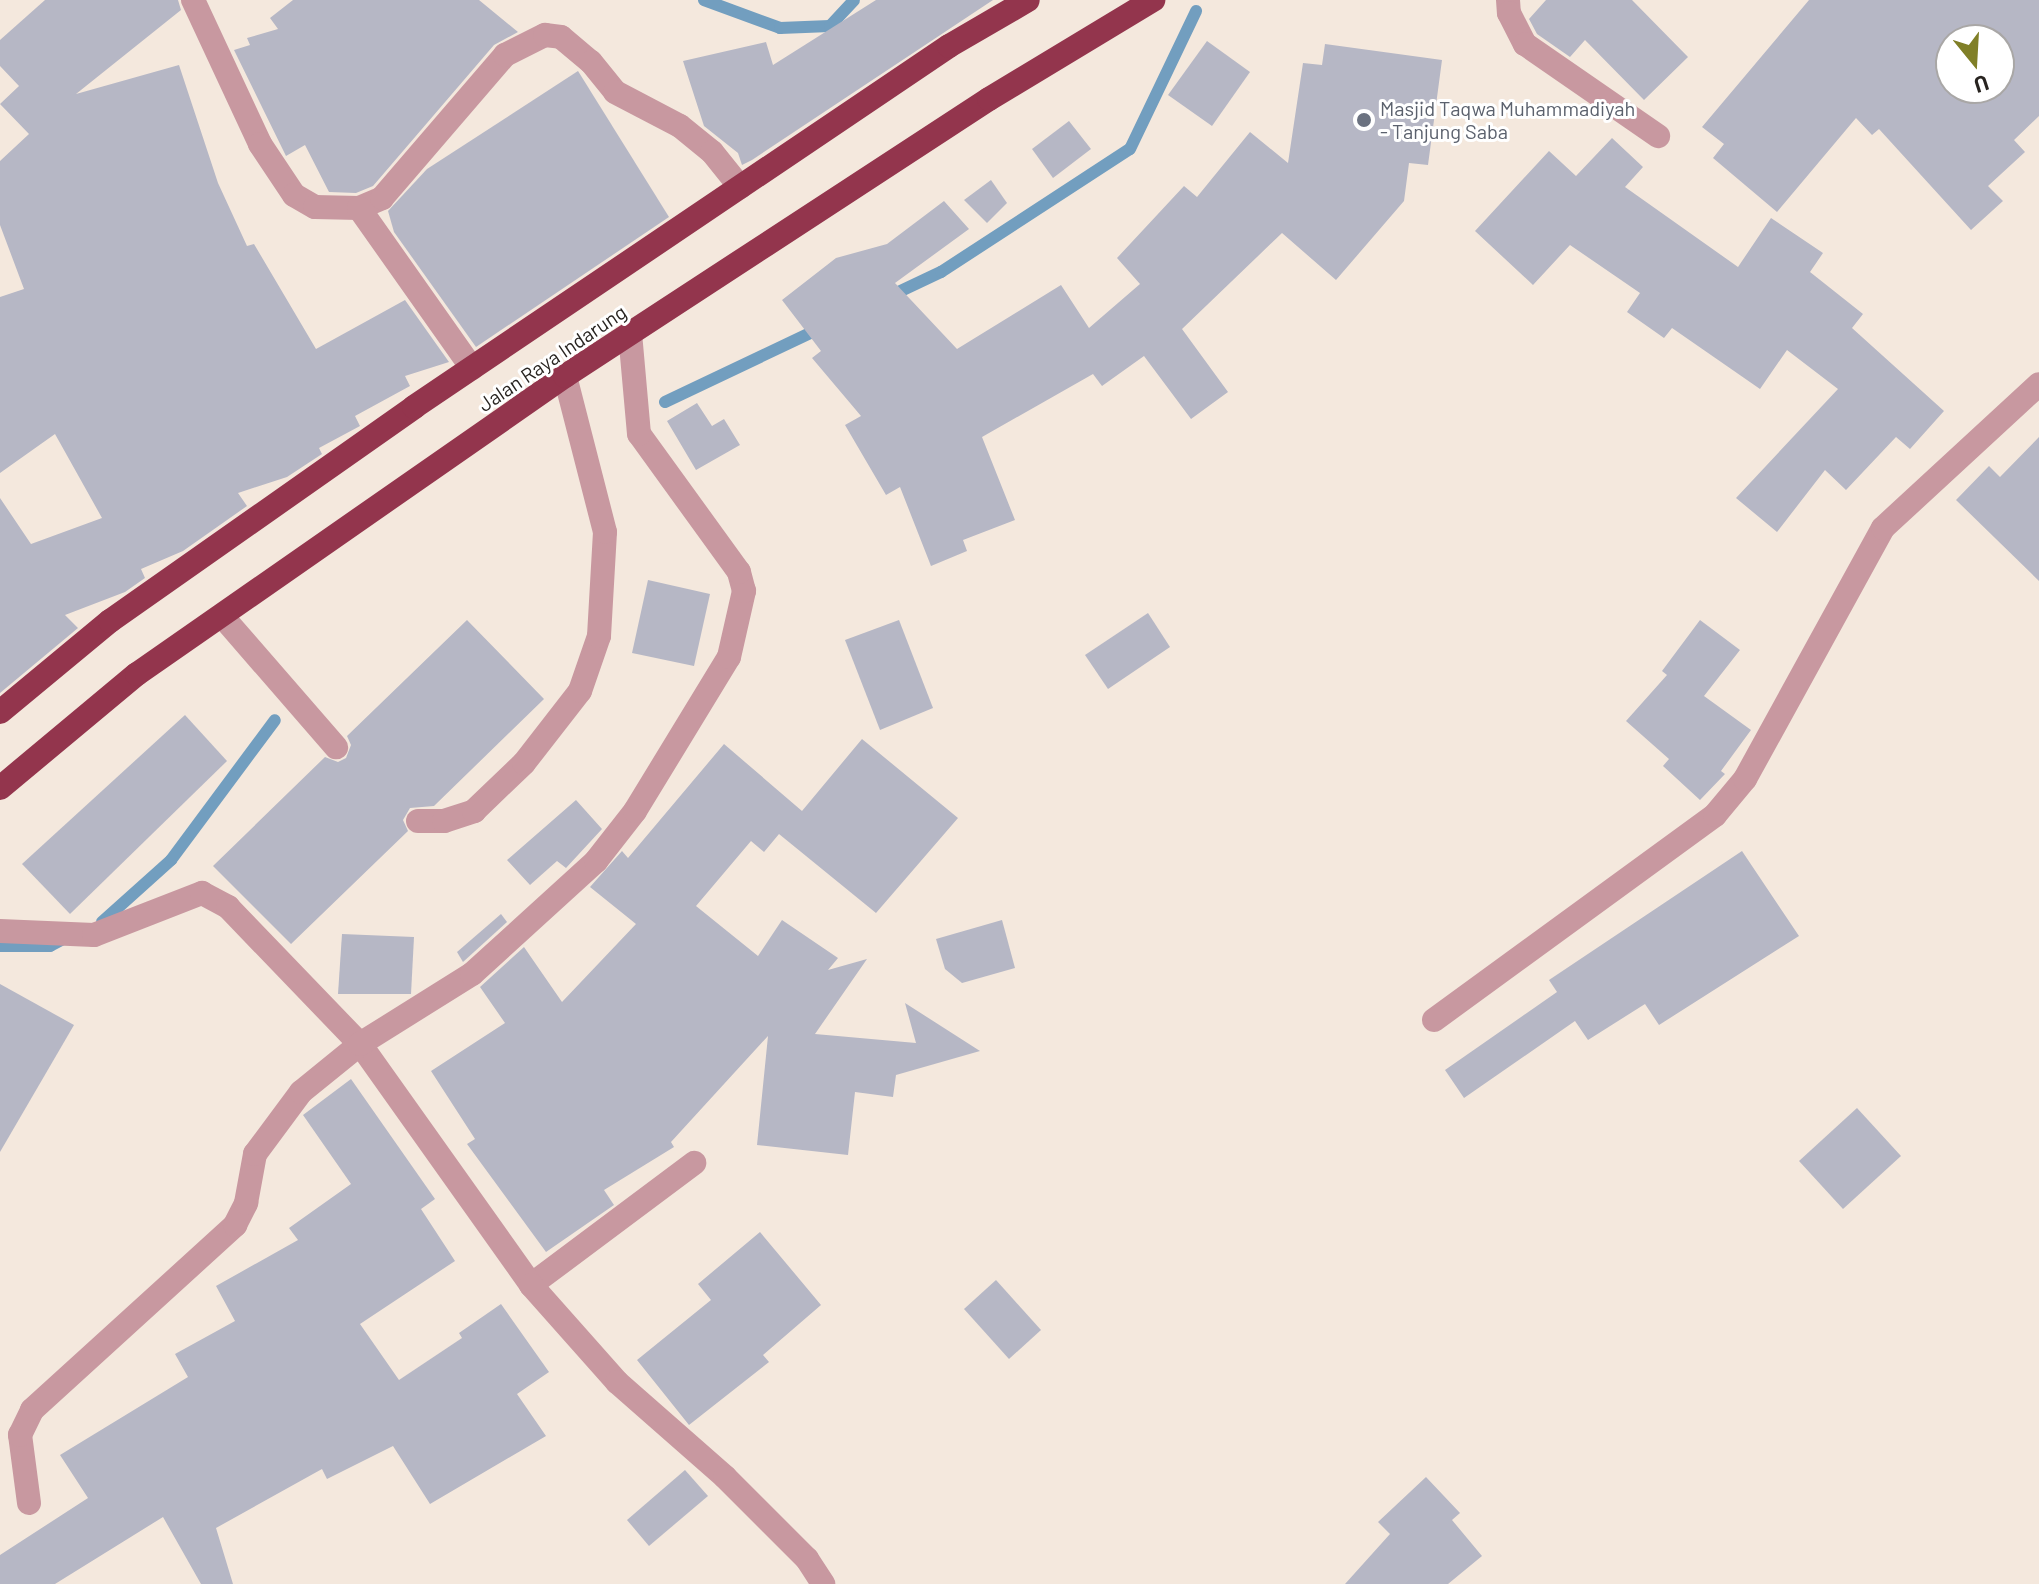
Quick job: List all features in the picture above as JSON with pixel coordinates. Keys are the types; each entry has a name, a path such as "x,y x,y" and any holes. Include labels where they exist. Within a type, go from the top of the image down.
{"highway":[{"name":"Jalan Raya Indarung","path":"0,712 110,621 472,368 949,46 1028,0"},
{"name":"Jalan Raya Indarung","path":"0,788 137,674 565,376 989,99 1153,0"}],"street":[{"path":"193,0 260,144 294,195 333,211 359,208 382,198 505,55 545,35 561,37 591,62 615,92 680,126 712,152 740,187"},
{"path":"1508,0 1509,13 1525,44 1658,136"},
{"path":"359,208 472,368"},
{"path":"29,1503 20,1435 32,1410 235,1225 246,1203 255,1154 301,1092 360,1044 472,974 596,861 635,811 729,657 744,591 739,572 641,438 630,334"},
{"path":"418,821 444,821 474,811 516,772 580,691 599,636 605,532 565,376"},
{"path":"1434,1020 1715,815 1745,779 1883,528 2039,384"},
{"path":"222,616 336,747"},
{"path":"0,931 94,935 190,895 208,895 293,970 360,1044 531,1285 617,1382 725,1477 807,1559 823,1584"},
{"path":"531,1285 694,1163"}],"building":[{"path":"45,0 178,0 181,10 76,94 179,65 218,183 247,246 254,244 316,349 405,300 449,362 405,376 410,386 355,416 360,426 319,448 322,454 287,477 238,493 247,506 183,551 141,569 145,578 125,592 65,615 78,628 0,693 0,498 31,544 102,518 55,434 0,473 0,297 24,289 0,225 0,161 29,134 0,104 19,86 0,66 0,40"},
{"path":"293,0 479,0 518,32 494,45 373,186 356,193 329,192 305,145 286,156 234,50 250,45 247,38 278,29 270,18"},
{"path":"876,0 993,0 742,165 738,153 704,126 683,61 766,42 773,65"},
{"path":"1546,0 1632,0 1688,57 1644,100 1585,40 1570,57 1537,34 1529,19"},
{"path":"1809,0 2039,0 2039,116 2014,140 2025,152 1988,186 2003,201 1971,230 1879,129 1872,135 1856,118 1777,212 1713,158 1724,144 1702,127"},
{"path":"1207,41 1250,72 1212,126 1168,95"},
{"path":"1325,44 1442,60 1428,165 1409,163 1404,201 1336,280 1282,233 1182,329 1228,392 1191,419 1144,356 1102,386 1093,374 982,437 1015,520 963,540 967,551 931,566 900,487 886,495 845,425 861,416 812,358 821,351 782,300 836,258 887,244 944,201 969,229 895,283 957,349 1061,285 1089,328 1140,284 1117,258 1184,186 1197,197 1250,132 1288,163 1303,63 1322,65"},
{"path":"578,71 669,217 476,347 394,232 388,211 427,169"},
{"path":"1069,121 1091,149 1053,178 1032,149"},
{"path":"1612,138 1643,167 1625,187 1738,267 1771,218 1823,253 1810,272 1863,314 1852,328 1944,411 1910,449 1896,437 1846,490 1825,470 1777,532 1736,498 1838,389 1787,350 1760,389 1672,328 1664,338 1627,312 1640,293 1570,245 1533,285 1475,231 1549,151 1576,176"},
{"path":"991,180 1007,203 987,223 964,200"},
{"path":"697,403 712,426 724,419 740,445 696,470 667,421"},
{"path":"2039,437 2039,581 1956,500 1989,466 2000,477"},
{"path":"648,580 710,594 694,666 632,653"},
{"path":"1148,613 1170,647 1108,689 1085,655"},
{"path":"467,620 544,699 434,806 410,808 403,820 408,831 291,944 213,866 325,757 338,762 346,758 351,745 347,736"},
{"path":"899,620 933,708 880,730 845,640"},
{"path":"1700,620 1740,650 1704,696 1751,730 1721,771 1725,774 1700,800 1663,766 1669,759 1626,721 1667,675 1662,671"},
{"path":"185,715 227,761 70,914 22,864"},
{"path":"862,739 958,818 876,913 779,834 764,852 751,841 696,906 758,956 782,920 838,958 828,970 867,959 815,1034 916,1043 905,1003 980,1051 896,1075 893,1097 855,1092 848,1155 757,1145 768,1036 671,1142 674,1147 604,1190 614,1205 546,1252 467,1144 475,1139 431,1071 505,1023 480,987 524,947 562,1002 636,924 590,887 622,851 628,858 724,744 802,811"},
{"path":"576,800 602,829 566,868 557,861 530,885 507,860"},
{"path":"1742,851 1799,936 1659,1025 1645,1004 1588,1040 1575,1021 1464,1098 1445,1070 1557,992 1549,980"},
{"path":"501,914 507,922 463,962 457,952"},
{"path":"1002,920 1015,968 962,983 945,969 936,939"},
{"path":"342,934 414,937 411,994 338,994"},
{"path":"0,984 74,1025 0,1152"},
{"path":"351,1079 435,1199 421,1209 455,1261 360,1324 399,1380 462,1338 459,1333 501,1304 549,1372 517,1394 546,1436 430,1504 393,1446 327,1479 322,1469 216,1528 233,1584 201,1584 163,1517 55,1584 0,1584 0,1555 88,1498 60,1455 188,1377 175,1354 235,1321 216,1286 298,1240 289,1228 351,1184 303,1115"},
{"path":"1857,1108 1901,1156 1843,1209 1799,1161"},
{"path":"760,1232 821,1305 763,1355 769,1362 689,1425 637,1360 711,1300 698,1284"},
{"path":"996,1280 1041,1330 1009,1359 964,1309"},
{"path":"685,1470 708,1496 649,1546 627,1520"},
{"path":"1426,1477 1460,1513 1452,1520 1482,1556 1448,1584 1345,1584 1390,1534 1378,1522"}],"waterway":[{"path":"704,0 780,28 830,26 854,0"},
{"path":"888,297 941,272 1130,149 1196,11"},
{"path":"665,402 821,328"},
{"path":"102,922 171,860 275,720"},
{"path":"0,946 50,946 63,939"}],"place":[{"name":"Masjid Taqwa Muhammadiyah - Tanjung Saba","path":"1364,120"}]}
